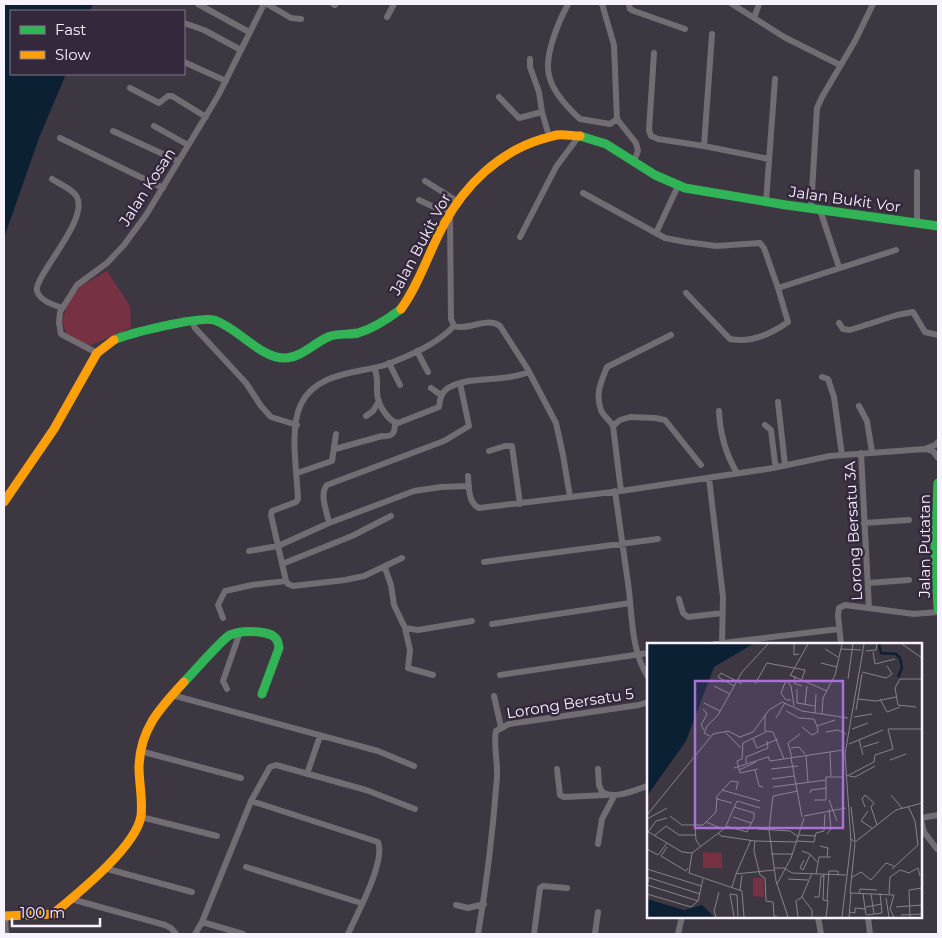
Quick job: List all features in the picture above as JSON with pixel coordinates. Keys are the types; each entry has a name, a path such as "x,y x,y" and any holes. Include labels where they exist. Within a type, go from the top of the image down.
{"main road":[{"name":"Jalan Bukit Vor","path":"4,502 29,469 97,352 109,343 119,338 152,329 192,321 214,320 266,352 284,358 295,356 330,336 357,333 375,327 401,309 410,297 451,211 472,184 490,167 512,152 549,136 565,134 606,144 655,175 678,186 766,202 938,226"},
{"name":"Jalan Putatan","path":"938,482 935,548 938,611"},
{"path":"4,916 53,914 124,849 141,817 138,765 144,734 152,720 172,695 229,635 248,631 274,636 278,640 279,648 262,694"}],"street":[{"path":"198,4 249,32"},
{"path":"265,4 291,18 301,19"},
{"name":"Jalan Kosan","path":"97,352 61,334 58,323 62,308 77,285 107,263 124,245 163,188 226,81 249,32 265,4"},
{"path":"387,17 394,4"},
{"path":"568,4 552,44 548,66 549,77 560,96 580,119 610,124 617,119"},
{"path":"602,4 614,45 617,119 636,143 638,151 634,161"},
{"path":"628,4 630,9 634,11 685,29"},
{"path":"732,4 789,39 840,65"},
{"path":"754,18 759,4"},
{"path":"839,267 816,209 817,108 874,4"},
{"path":"185,23 204,30 241,50"},
{"path":"704,146 712,34"},
{"path":"654,53 651,136 658,139 770,159"},
{"path":"530,59 530,67 539,92 542,112 549,136"},
{"path":"185,62 226,81"},
{"path":"766,202 775,79"},
{"path":"130,88 159,102 168,96 172,96 206,117"},
{"path":"499,96 519,118 542,112"},
{"path":"154,126 188,145"},
{"path":"113,131 178,161"},
{"path":"520,237 556,167 579,136"},
{"path":"60,138 163,188"},
{"path":"917,172 917,223"},
{"path":"52,179 75,194 80,207 52,262 37,282 37,291 40,296 62,308"},
{"path":"425,181 457,201"},
{"path":"656,234 678,186"},
{"path":"583,194 656,234 677,241 722,246 760,243 764,248 788,322 779,328 749,340 730,340 686,293"},
{"path":"418,200 436,208 451,211 451,319 454,326 459,328 496,322 500,326 529,372 556,423 570,497"},
{"path":"778,288 896,250"},
{"path":"839,323 843,329 850,330 897,315 913,312 925,332 938,335"},
{"path":"192,321 196,328 246,383 261,406 271,417 297,425"},
{"path":"402,558 364,576 293,586 286,581 271,515 272,511 296,502 298,499 296,473 297,425 301,404 310,392 322,382 333,377 389,363 436,342 454,326"},
{"path":"647,675 637,655 628,577 621,542 613,426 611,421 601,412 597,392 607,367 671,335"},
{"path":"417,350 428,372"},
{"path":"389,363 400,385"},
{"path":"374,368 377,374 379,401 390,420 396,423 439,407 439,398 452,386 460,383 511,377 529,372"},
{"path":"822,378 828,379 834,397 842,455"},
{"path":"329,523 323,490 328,485 444,441 469,426 460,383"},
{"path":"431,388 441,395"},
{"path":"366,416 373,411 379,401"},
{"path":"778,402 785,465"},
{"path":"859,406 867,421 872,452"},
{"path":"719,411 720,431 727,456 737,473"},
{"path":"613,426 620,420 630,417 664,420 701,465"},
{"path":"335,449 393,434 396,423"},
{"path":"765,426 771,430 777,467"},
{"path":"296,473 332,461 336,434"},
{"path":"925,449 938,442"},
{"path":"489,451 512,446 520,504"},
{"path":"468,476 471,500 474,506 479,508 708,478 861,452 925,449 933,451 938,458"},
{"name":"Lorong Bersatu 3A","path":"861,452 869,608"},
{"path":"708,478 720,568 723,613 722,643 839,629"},
{"path":"250,551 278,546 329,523 414,491 441,487 469,486"},
{"path":"282,564 352,536 391,516"},
{"path":"864,523 909,520"},
{"path":"484,562 621,542 658,539"},
{"path":"384,568 391,585 394,605 405,628 410,650 408,668 433,675"},
{"path":"868,583 909,580"},
{"path":"223,618 218,605 225,591 252,585 286,581"},
{"path":"679,599 684,613 688,617 723,613"},
{"path":"492,624 630,603"},
{"path":"841,643 839,608 845,605 914,614 938,611"},
{"path":"405,628 418,630 472,621"},
{"path":"227,689 223,680 240,632"},
{"path":"500,675 647,653"},
{"path":"172,695 378,750 414,766"},
{"path":"478,934 484,904 497,775 498,729 494,696"},
{"name":"Lorong Bersatu 5","path":"498,729 542,718 647,702"},
{"path":"307,774 320,736"},
{"path":"140,751 241,778"},
{"path":"195,934 202,922 251,801 270,767 276,765 366,790 415,809"},
{"path":"557,769 560,795 564,797 610,796 647,786"},
{"path":"598,769 599,785 602,792 610,796"},
{"path":"598,844 602,818 610,796"},
{"path":"251,801 378,842 380,854 376,873 348,934"},
{"path":"922,819 938,815"},
{"path":"141,817 217,836"},
{"path":"922,823 924,832 937,849"},
{"path":"246,867 361,903"},
{"path":"104,868 192,892"},
{"path":"534,934 540,888 543,886 567,888"},
{"path":"71,899 166,924 176,934"},
{"path":"456,905 468,908 484,904"},
{"path":"595,934 598,912"},
{"path":"4,916 6,934"},
{"path":"678,934 682,918"},
{"path":"818,918 821,934"},
{"path":"868,918 870,934"},
{"path":"202,922 243,934"}],"shaded area":[{"path":"107,271 130,306 131,328 89,346 67,334 62,322 68,302 82,285"}],"water":[{"path":"4,4 93,4 90,10 10,10 10,75 66,75 39,138 4,238"}],"traffic: fast":[{"path":"580,136 606,144 655,175 685,188 786,205 938,226"},
{"path":"114,340 149,330 206,319 223,324 266,353 284,358 296,356 328,337 358,333 370,329 401,309"},
{"path":"938,483 935,548 938,609"},
{"path":"184,682 214,649 230,635 252,631 261,632 275,638 279,648 262,694"}],"traffic: slow":[{"path":"401,309 414,289 444,224 452,210 473,183 498,161 526,145 557,135 580,136"},
{"path":"4,502 54,429 97,353 114,340"},
{"path":"4,916 53,914 104,869 129,842 141,816 139,767 143,741 159,710 184,682"}]}
